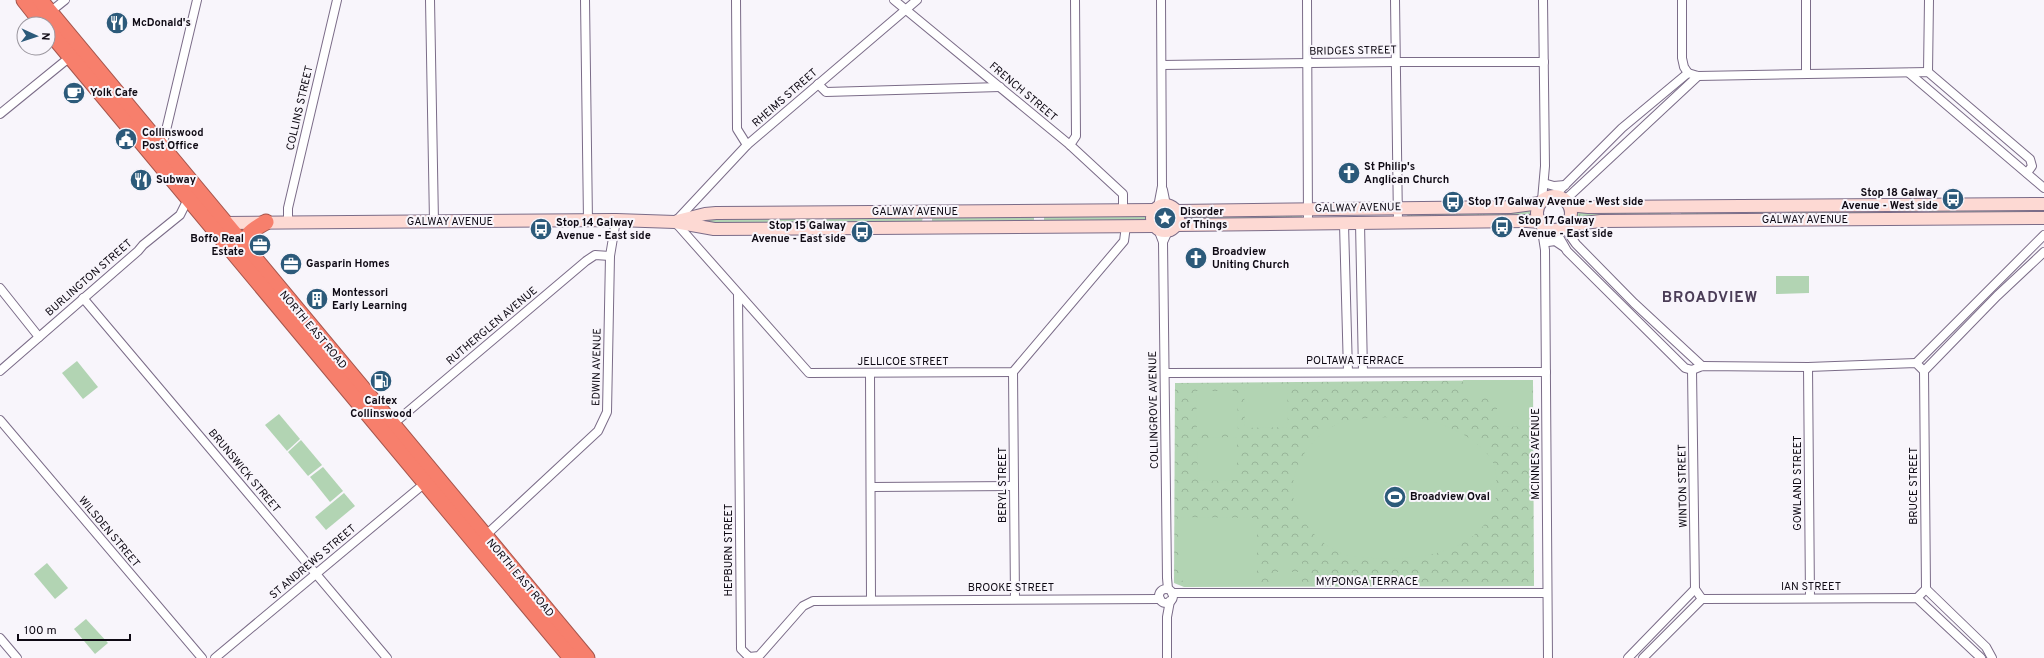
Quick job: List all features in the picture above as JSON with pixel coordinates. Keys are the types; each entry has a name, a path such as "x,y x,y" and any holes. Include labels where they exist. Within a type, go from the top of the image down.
{"highway":[{"name":"NORTH EAST ROAD","path":"24,0 40,16"},
{"name":"NORTH EAST ROAD","path":"40,0 44,16"},
{"name":"NORTH EAST ROAD","path":"56,32 162,147 218,225 430,479 571,658"},
{"name":"NORTH EAST ROAD","path":"76,52 188,199 245,248 392,425 430,479 485,536 587,658"},
{"path":"245,248 245,240 248,234 266,222"}],"street":[{"path":"51,16 65,0"},
{"path":"162,147 197,0"},
{"name":"COLLINS STREET","path":"288,222 288,208 337,0"},
{"path":"430,0 434,222"},
{"path":"585,0 588,221"},
{"path":"736,0 737,129 747,145"},
{"name":"FRENCH STREET","path":"894,0 1070,145 1123,194 1123,210"},
{"name":"RHEIMS STREET","path":"675,222 747,145 917,0"},
{"path":"1070,145 1076,136 1075,0"},
{"path":"1161,0 1162,186 1164,208 1178,219 1164,231 1152,219 1164,208"},
{"path":"1307,0 1308,224"},
{"path":"1395,0 1398,223"},
{"path":"1543,0 1544,173 1554,200 1571,215 1560,228"},
{"path":"1682,0 1682,58 1684,67 1688,73 1698,76 1928,72 2030,159 2032,166 2028,173"},
{"path":"1806,0 1806,74"},
{"path":"1928,72 1929,0"},
{"path":"0,114 76,52"},
{"name":"BRIDGES STREET","path":"1162,66 1395,62 1544,62"},
{"path":"1554,200 1564,185 1622,128 1688,73"},
{"path":"1909,73 2044,188"},
{"path":"1698,76 1554,200 1536,213 1540,223 1560,228 1634,303 1702,366"},
{"path":"818,84 826,92 1000,87"},
{"path":"1544,173 1554,200"},
{"path":"1547,184 1554,186 1564,185"},
{"name":"BURLINGTON STREET","path":"0,371 180,215 188,199"},
{"name":"GALWAY AVENUE","path":"675,222 704,214 716,213 1123,210 1164,208 1308,209 1510,207 1554,200 1604,207 2043,204"},
{"name":"GALWAY AVENUE","path":"1560,228 1601,221 2044,218"},
{"name":"GALWAY AVENUE","path":"218,225 266,222 616,220 675,222 714,229 1126,226 1164,231 1308,224 1527,221 1540,223"},
{"name":"EDWIN AVENUE","path":"485,536 598,431 607,412 610,256 616,220"},
{"name":"JELLICOE STREET","path":"675,222 808,373 1013,372"},
{"name":"MCINNES AVENUE","path":"1540,223 1545,250 1548,658"},
{"path":"1344,224 1348,372"},
{"path":"1360,224 1363,372"},
{"path":"1013,372 1124,241 1126,226"},
{"path":"1560,228 1567,251"},
{"name":"MCINNES AVENUE","path":"1545,250 1548,242 1560,228"},
{"name":"COLLINGROVE AVENUE","path":"1164,231 1167,658"},
{"path":"1548,242 1555,241 1567,251 1685,368 1692,370 1702,366 1808,367 1916,363 2044,235"},
{"path":"1916,363 1924,371 2044,252"},
{"name":"RUTHERGLEN AVENUE","path":"392,425 586,261 595,255 610,256"},
{"path":"0,288 38,337"},
{"name":"HEPBURN STREET","path":"738,294 741,649 749,657 759,656 804,606 813,601 872,599"},
{"name":"BRUNSWICK STREET","path":"83,298 387,658"},
{"name":"GOWLAND STREET","path":"1808,367 1810,598"},
{"name":"WINTON STREET","path":"1692,370 1695,589"},
{"name":"BRUCE STREET","path":"1924,371 1926,589"},
{"name":"BERYL STREET","path":"1013,372 1015,599"},
{"name":"POLTAWA TERRACE","path":"1165,373 1546,372"},
{"path":"870,373 872,599"},
{"name":"WILSDEN STREET","path":"0,420 202,658"},
{"name":"ST ANDREWS STREET","path":"215,658 430,479"},
{"path":"872,487 1014,486"},
{"path":"1628,658 1695,589 1702,599 1643,658"},
{"path":"1981,658 1917,598 1926,589 1986,647 1992,658"},
{"name":"MYPONGA TERRACE","path":"1166,596 1187,594 1548,593"},
{"name":"BROOKE STREET","path":"872,599 1150,598 1166,596"},
{"name":"IAN STREET","path":"1702,599 1917,598"},
{"path":"0,638 17,658"}],"green space":[{"path":"1575,207 1671,212 1671,214 1574,221"},
{"path":"1165,208 1172,211 1175,218 1172,225 1165,228 1158,225 1155,218 1158,211"},
{"path":"1918,209 1918,214 1787,215 1786,210"},
{"path":"1929,209 2043,210 2043,214 1929,214"},
{"path":"1534,210 1534,216 1407,217 1407,213"},
{"path":"1681,212 1770,212 1769,216 1681,216"},
{"path":"1302,213 1302,218 1182,222 1182,215"},
{"path":"1034,215 1034,222 932,221 932,216"},
{"path":"1044,215 1147,215 1148,222 1044,221"},
{"path":"923,216 922,222 823,223 822,217"},
{"path":"813,217 813,223 712,223 703,221 703,219"},
{"path":"1776,276 1809,276 1809,293 1776,294"},
{"path":"77,361 98,387 83,399 62,373"},
{"path":"1463,380 1532,380 1533,426 1497,427 1497,396 1463,396"},
{"path":"1533,380 1534,586 1184,587 1174,583 1175,383"},
{"path":"1244,384 1287,384 1288,427 1245,428"},
{"path":"1196,391 1237,391 1238,434 1197,434"},
{"path":"279,414 300,439 287,451 265,425"},
{"name":"Broadview Oval","path":"1392,417 1418,418 1441,424 1459,432 1484,450 1490,457 1495,470 1495,502 1491,514 1484,525 1469,539 1457,546 1428,555 1396,558 1365,558 1341,553 1327,546 1315,535 1305,523 1296,508 1293,496 1293,484 1300,460 1315,440 1335,425 1356,419"},
{"path":"1237,437 1237,480 1198,481 1197,438"},
{"path":"301,440 322,465 308,476 288,452"},
{"path":"323,467 343,491 330,502 310,477"},
{"path":"344,493 355,506 326,530 315,517"},
{"path":"1178,517 1257,518 1257,584 1187,583 1179,579"},
{"path":"1275,556 1302,556 1302,569 1275,569"},
{"path":"47,563 68,588 55,599 34,574"},
{"path":"1275,572 1302,572 1302,586 1275,585"},
{"path":"86,619 108,643 95,654 74,629"}],"place":[{"name":"McDonald's","path":"117,23"},
{"name":"Yolk Cafe","path":"74,93"},
{"name":"Collinswood Post Office","path":"126,139"},
{"name":"St Philip's Anglican Church","path":"1349,173"},
{"name":"Subway","path":"141,180"},
{"name":"Stop 18 Galway Avenue - West side","path":"1953,199"},
{"name":"Stop 17 Galway Avenue - West side","path":"1453,202"},
{"name":"Disorder of Things","path":"1165,218"},
{"name":"Stop 17 Galway Avenue - East side","path":"1502,227"},
{"name":"Stop 14 Galway Avenue - East side","path":"541,229"},
{"name":"Stop 15 Galway Avenue - East side","path":"862,232"},
{"name":"Boffo Real Estate","path":"260,245"},
{"name":"Broadview Uniting Church","path":"1196,258"},
{"name":"Gasparin Homes","path":"291,264"},
{"name":"Montessori Early Learning","path":"317,299"},
{"name":"Caltex Collinswood","path":"381,381"},
{"name":"Broadview Oval","path":"1395,497"}],"district":[{"name":"BROADVIEW","path":"1710,298"}]}
